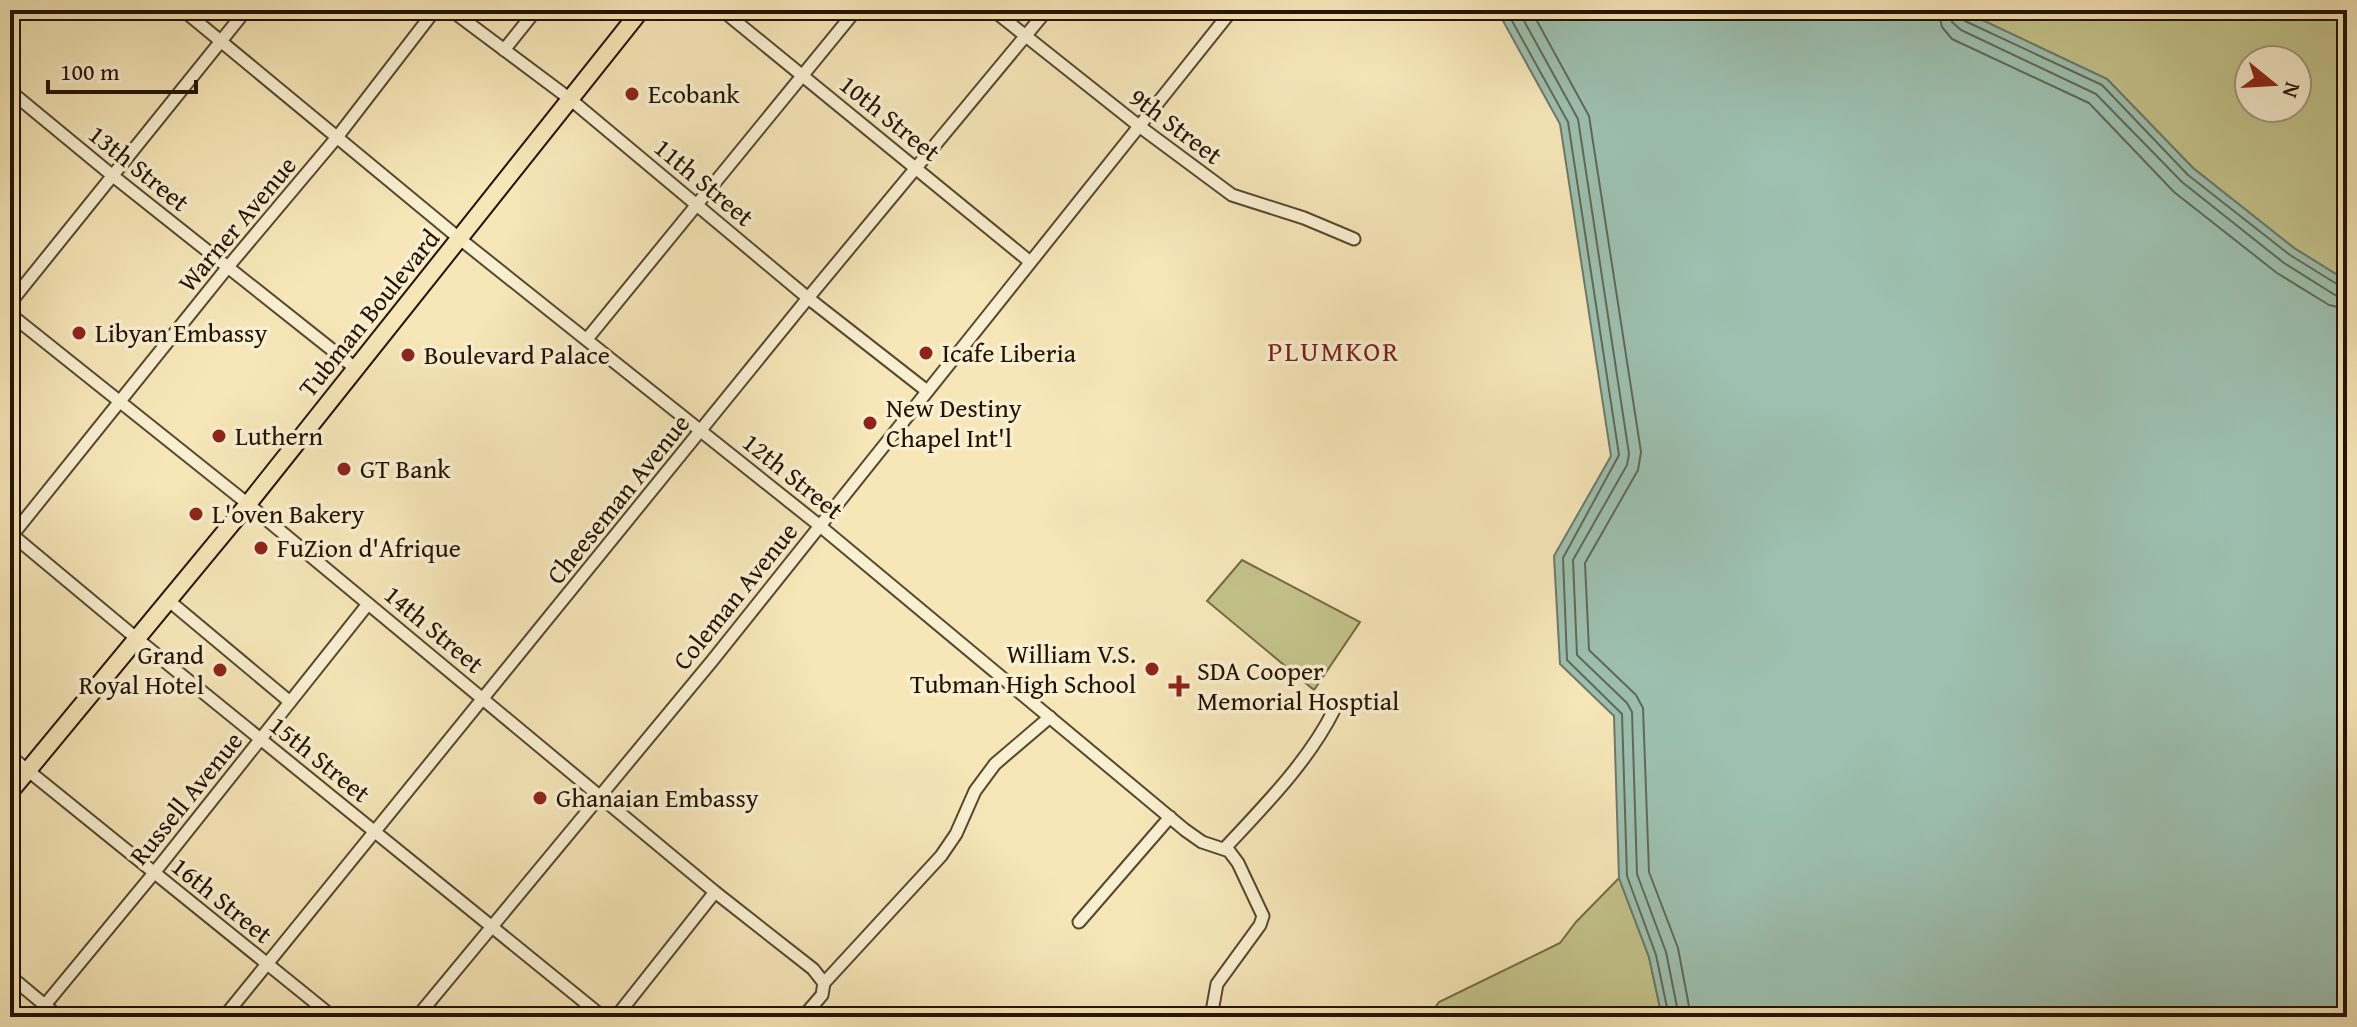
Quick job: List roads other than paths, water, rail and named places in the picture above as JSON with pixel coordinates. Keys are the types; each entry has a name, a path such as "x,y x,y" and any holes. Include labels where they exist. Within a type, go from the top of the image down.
{"highway":[{"name":"Tubman Boulevard","path":"10,792 248,504 641,10"}],"street":[{"name":"12th Street","path":"183,10 460,239 820,526 1170,817 1202,842 1225,848"},
{"path":"10,303 246,10"},
{"name":"Warner Avenue","path":"11,535 338,136 435,10"},
{"name":"11th Street","path":"451,10 570,99 808,298 927,391"},
{"path":"504,50 536,10"},
{"name":"10th Street","path":"722,10 1029,261"},
{"path":"587,339 856,10"},
{"name":"9th Street","path":"993,10 1232,195 1304,218 1354,239"},
{"name":"Cheeseman Avenue","path":"224,1017 808,298 1047,10"},
{"name":"Coleman Avenue","path":"417,1017 820,526 1232,10"},
{"name":"13th Street","path":"10,91 355,368"},
{"name":"14th Street","path":"10,314 248,504 601,794 715,892 813,969 824,983"},
{"name":"15th Street","path":"11,535 603,1017"},
{"path":"168,600 290,702"},
{"name":"Russell Avenue","path":"35,1017 368,604"},
{"path":"1211,1017 1217,984 1260,925 1263,916 1238,863 1225,848 1277,793 1334,710"},
{"path":"803,1017 822,995 824,983 941,856 956,834 975,791 995,764 1050,717"},
{"name":"16th Street","path":"10,756 333,1017"},
{"path":"1079,922 1170,817"},
{"path":"616,1017 715,892"},
{"path":"10,976 59,1017"}],"water":[{"path":"1497,10 1961,10 2107,79 2193,168 2294,248 2347,281 2347,1017 1662,1017 1649,957 1619,878 1614,716 1560,664 1554,556 1611,456 1560,124"}],"place":[{"name":"Ecobank","path":"632,94"},
{"name":"Libyan Embassy","path":"79,333"},
{"name":"Icafe Liberia","path":"926,353"},
{"name":"Boulevard Palace","path":"408,355"},
{"name":"New Destiny Chapel Int'l","path":"870,423"},
{"name":"Luthern","path":"219,436"},
{"name":"GT Bank","path":"344,469"},
{"name":"L'oven Bakery","path":"196,514"},
{"name":"FuZion d'Afrique","path":"261,548"},
{"name":"William V.S. Tubman High School","path":"1152,669"},
{"name":"Grand Royal Hotel","path":"220,670"},
{"name":"SDA Cooper Memorial Hosptial","path":"1179,686"},
{"name":"Ghanaian Embassy","path":"540,798"}],"district":[{"name":"PLUMKOR","path":"1334,351"}]}
